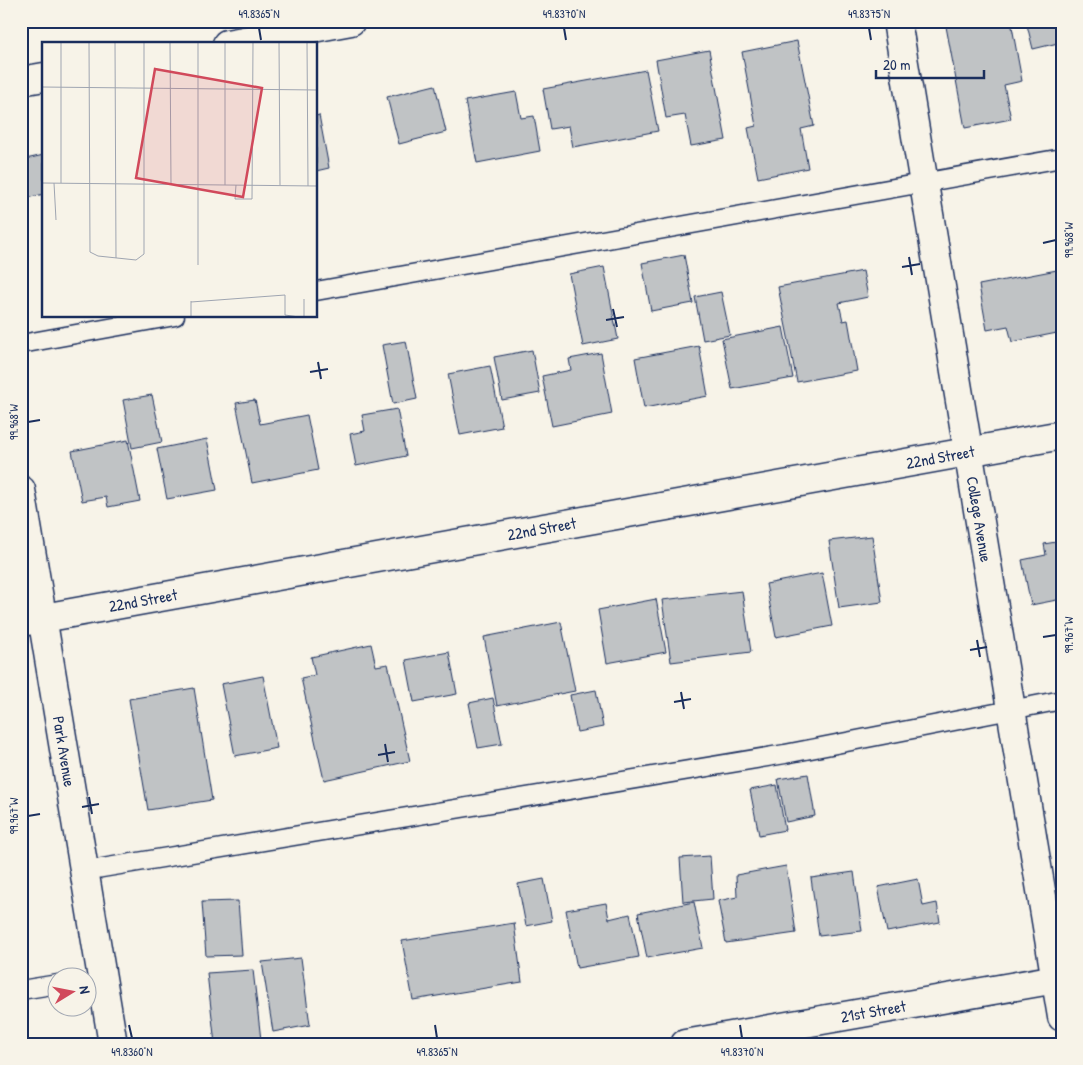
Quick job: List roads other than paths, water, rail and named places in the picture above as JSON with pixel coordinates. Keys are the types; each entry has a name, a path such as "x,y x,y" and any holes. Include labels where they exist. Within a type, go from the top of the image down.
{"street":[{"path":"238,42 351,21"},
{"name":"College Avenue","path":"897,21 1011,709 1059,978 1062,1017"},
{"path":"21,81 42,77"},
{"name":"22nd Street","path":"32,620 1062,435"},
{"name":"Park Avenue","path":"21,490 32,620 84,871 94,968"},
{"name":"21st Street","path":"685,1044 1059,978"},
{"name":"Park Avenue","path":"98,989 113,1044"}],"lane":[{"path":"318,291 1062,158"},
{"path":"21,344 164,318"},
{"path":"84,871 785,754 1062,700"},
{"path":"21,990 48,986"}]}
